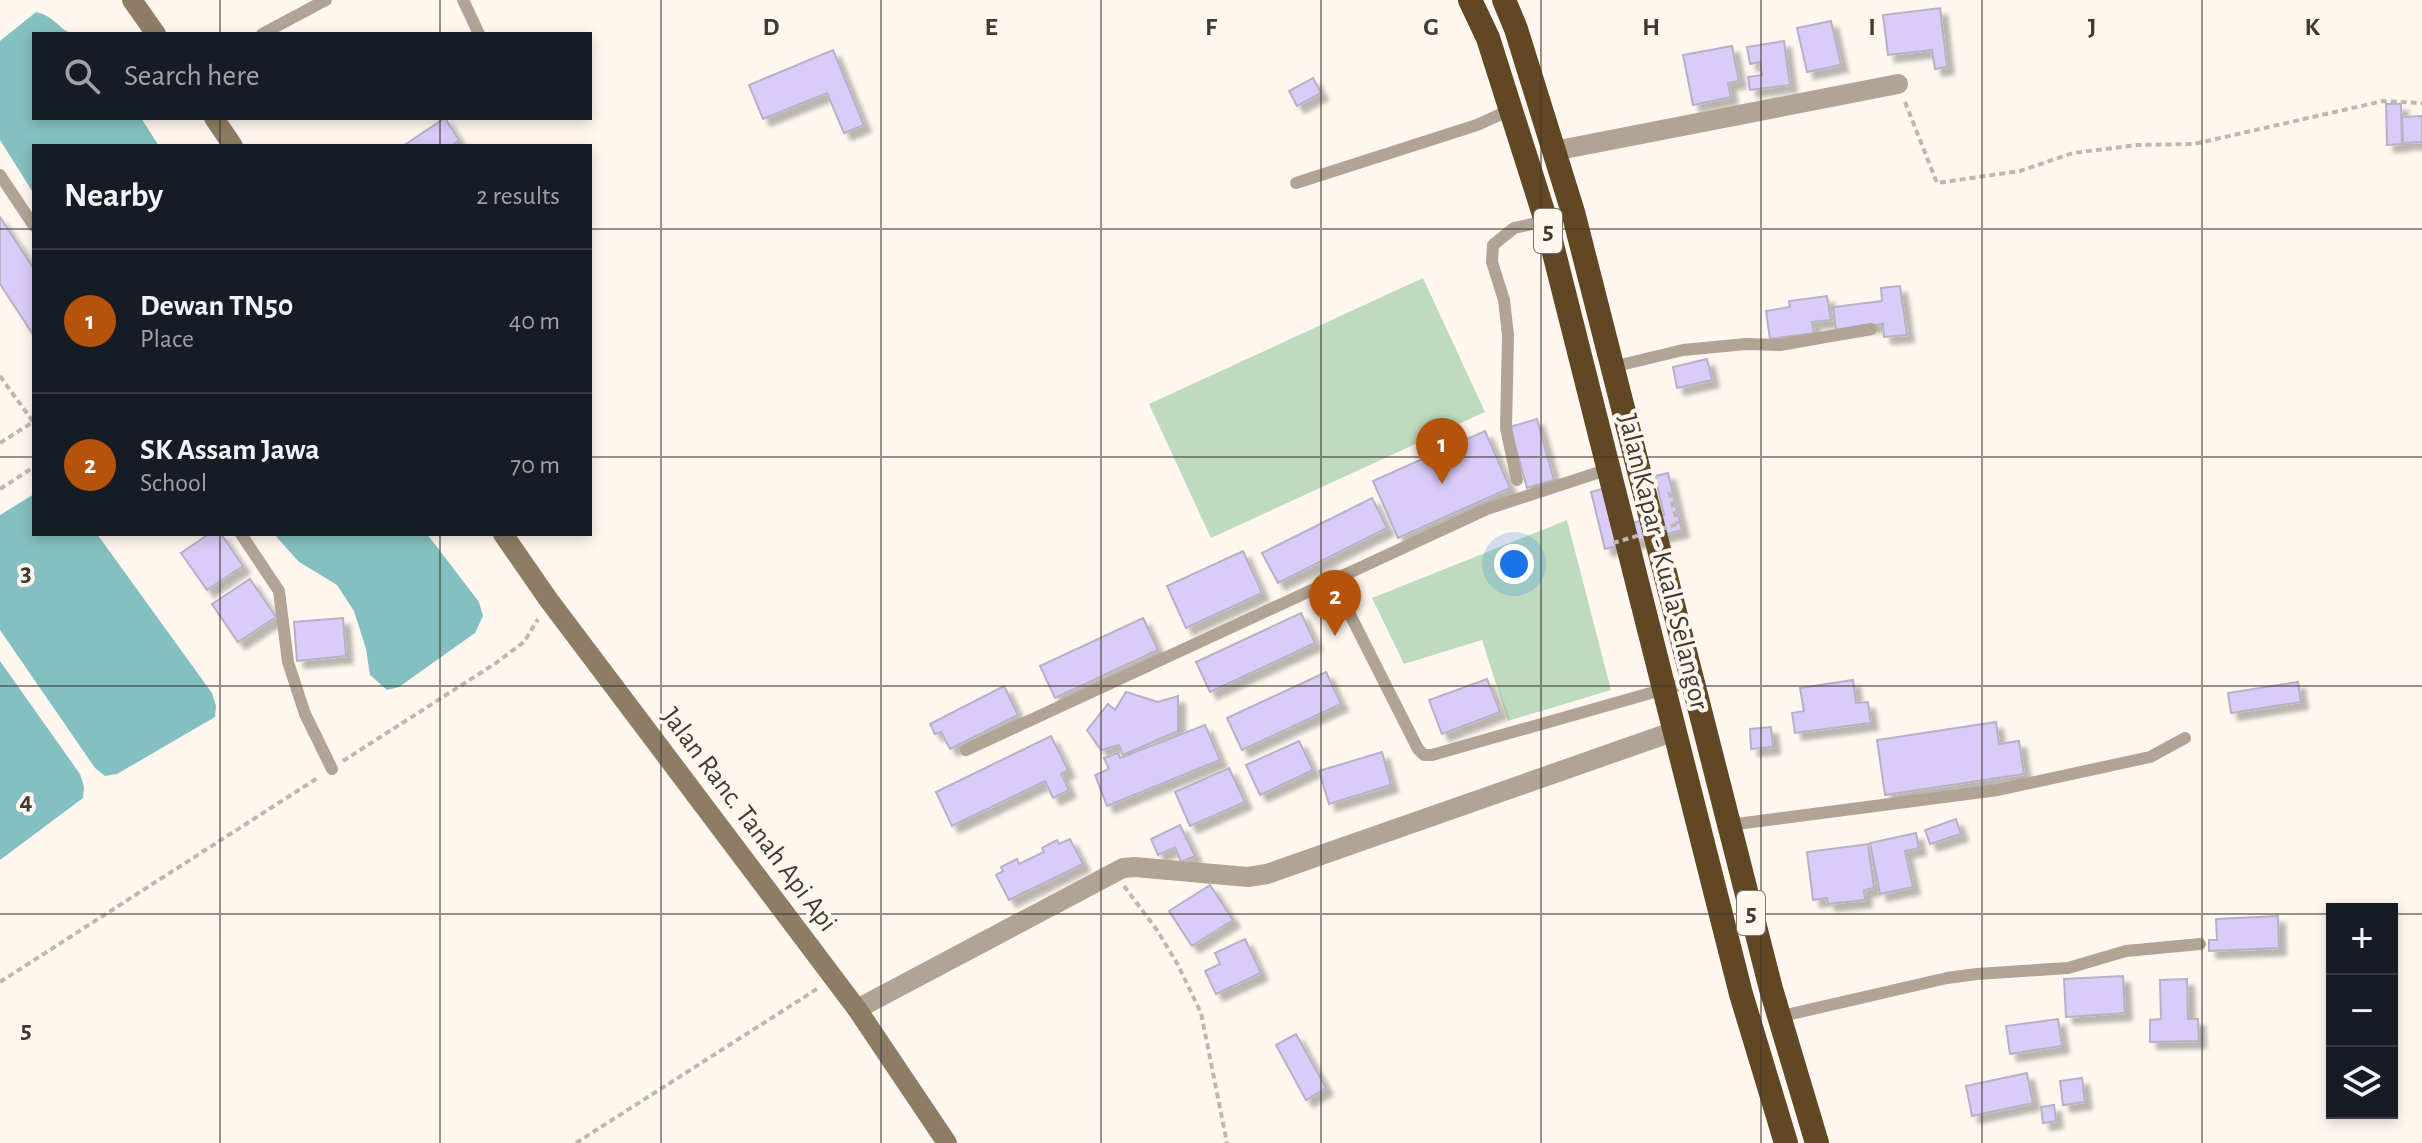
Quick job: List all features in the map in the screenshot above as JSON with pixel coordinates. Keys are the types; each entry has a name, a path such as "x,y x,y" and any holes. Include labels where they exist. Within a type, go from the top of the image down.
{"highway":[{"name":"Jalan Kapar - Kuala Selangor","path":"1470,0 1488,38 1546,221 1741,994 1786,1143"},
{"name":"Jalan Kapar - Kuala Selangor","path":"1504,0 1516,29 1573,212 1778,1017 1817,1143"},
{"path":"1609,469 1636,460"}],"street":[{"path":"132,0 155,32"},
{"path":"1554,151 1898,84"},
{"path":"215,120 232,144"},
{"name":"Jalan Ranc. Tanah Api Api","path":"504,536 548,599 857,1009 947,1143"},
{"path":"857,1009 1123,868 1248,877 1267,874 1675,731"}],"lane":[{"path":"266,32 326,0"},
{"path":"463,0 478,32"},
{"path":"1296,183 1477,125 1510,110"},
{"path":"0,175 32,223"},
{"path":"1517,480 1506,428 1508,335 1504,300 1492,262 1493,245 1514,228 1546,221"},
{"path":"1612,367 1683,350 1746,344 1780,345 1871,329"},
{"path":"966,750 1487,509 1609,469"},
{"path":"242,536 279,591 288,662 305,714 332,769"},
{"path":"1333,581 1418,749 1424,755 1693,681"},
{"path":"1729,825 1998,790 2150,757 2185,738"},
{"path":"1778,1017 1947,978 2068,968 2126,951 2200,944"}],"path":[{"path":"1898,84 1937,183 2020,171 2073,153 2137,145 2194,144 2383,101 2422,103"},
{"path":"0,376 32,419"},
{"path":"0,443 32,423"},
{"path":"0,489 32,468"},
{"path":"1613,543 1678,524 1668,489"},
{"path":"0,982 496,663 524,642 548,599"},
{"path":"1114,873 1157,930 1201,1013 1227,1143"},
{"path":"576,1143 833,978"}],"green space":[{"path":"1423,278 1485,412 1211,538 1149,404"},
{"path":"1567,520 1611,690 1508,721 1482,640 1404,664 1372,598"}],"water":[{"path":"36,12 48,16 69,32 32,32 32,120 142,120 158,144 32,144 32,191 0,140 0,41"},
{"path":"32,495 32,536 98,536 212,693 215,717 117,774 105,776 95,768 0,630 0,515"},
{"path":"276,536 429,536 479,602 483,616 475,633 399,687 387,690 370,675 366,649 354,611 337,585 299,562"},
{"path":"0,661 80,774 84,787 83,798 0,860"}],"building":[{"path":"1940,8 1947,67 1935,69 1932,50 1888,55 1883,15"},
{"path":"1831,21 1841,65 1807,72 1797,28"},
{"path":"1784,41 1790,85 1750,90 1748,77 1762,75 1760,62 1750,64 1747,47"},
{"path":"1732,46 1739,81 1728,83 1731,97 1693,105 1683,55"},
{"path":"833,50 864,125 844,133 827,93 763,119 749,85"},
{"path":"1313,78 1321,93 1297,106 1289,91"},
{"path":"2386,104 2401,104 2402,144 2387,145"},
{"path":"2422,116 2422,142 2403,143 2402,117"},
{"path":"442,120 446,120 459,140 454,144 406,144"},
{"path":"0,217 32,266 32,333 0,284"},
{"path":"1900,286 1907,335 1884,337 1883,324 1836,330 1833,307 1882,301 1881,288"},
{"path":"1827,296 1831,320 1812,322 1814,333 1770,339 1766,311 1790,307 1789,301"},
{"path":"1707,359 1712,380 1677,388 1673,367"},
{"path":"1537,419 1554,480 1527,488 1510,427"},
{"path":"1485,431 1510,488 1398,538 1373,481"},
{"path":"1668,473 1682,530 1605,549 1591,492 1602,489 1612,528 1664,515 1655,476"},
{"path":"1372,498 1387,528 1278,583 1262,553"},
{"path":"206,536 222,536 243,566 207,590 181,553"},
{"path":"1243,551 1262,593 1186,628 1167,586"},
{"path":"250,579 276,617 238,642 212,604"},
{"path":"1301,613 1315,643 1210,692 1196,662"},
{"path":"343,618 346,656 297,661 294,622"},
{"path":"1143,618 1158,650 1055,698 1040,666"},
{"path":"1326,672 1341,704 1242,750 1227,718"},
{"path":"1487,679 1500,712 1442,734 1429,700"},
{"path":"1853,680 1856,703 1868,702 1871,723 1795,733 1792,713 1804,711 1800,688"},
{"path":"2298,682 2301,702 2231,713 2228,693"},
{"path":"1004,686 1018,715 950,749 941,732 935,734 930,724"},
{"path":"1126,692 1158,702 1178,696 1178,731 1123,755 1119,745 1101,750 1087,730 1108,704 1115,710"},
{"path":"1996,722 1999,744 2019,741 2024,774 1885,795 1877,740"},
{"path":"1205,725 1220,760 1107,806 1095,775 1109,769 1104,758 1118,753 1120,758"},
{"path":"1771,727 1773,747 1751,749 1750,729"},
{"path":"1051,736 1068,770 1061,774 1069,790 1053,798 1045,781 952,826 936,792"},
{"path":"1299,741 1313,770 1260,795 1246,765"},
{"path":"1382,752 1391,785 1329,804 1319,771"},
{"path":"1229,768 1245,802 1190,826 1175,792"},
{"path":"1956,819 1961,834 1930,844 1925,830"},
{"path":"1180,825 1195,856 1181,862 1175,847 1158,855 1151,839"},
{"path":"1916,833 1919,848 1905,851 1913,887 1880,894 1870,843"},
{"path":"1070,839 1083,864 1009,900 996,875 1003,871 1001,867 1017,859 1019,864 1044,852 1042,848 1057,840 1059,844"},
{"path":"1868,844 1874,888 1864,890 1865,900 1828,904 1827,898 1813,900 1807,852"},
{"path":"1210,885 1233,920 1192,946 1169,911"},
{"path":"2278,916 2279,948 2209,951 2209,940 2217,940 2216,919"},
{"path":"1245,939 1261,973 1216,994 1205,971 1220,964 1215,953"},
{"path":"2123,976 2125,1013 2066,1017 2064,979"},
{"path":"2187,979 2188,1019 2198,1019 2199,1041 2150,1042 2150,1020 2161,1019 2160,980"},
{"path":"2058,1019 2062,1046 2010,1054 2006,1026"},
{"path":"1296,1034 1326,1088 1306,1100 1276,1045"},
{"path":"2027,1073 2033,1103 1972,1116 1966,1086"},
{"path":"2082,1078 2085,1102 2063,1105 2060,1081"},
{"path":"2054,1105 2056,1121 2043,1123 2041,1107"}],"place":[{"name":"Dewan TN50","path":"1442,484"},
{"name":"SK Assam Jawa","path":"1335,636"}]}
